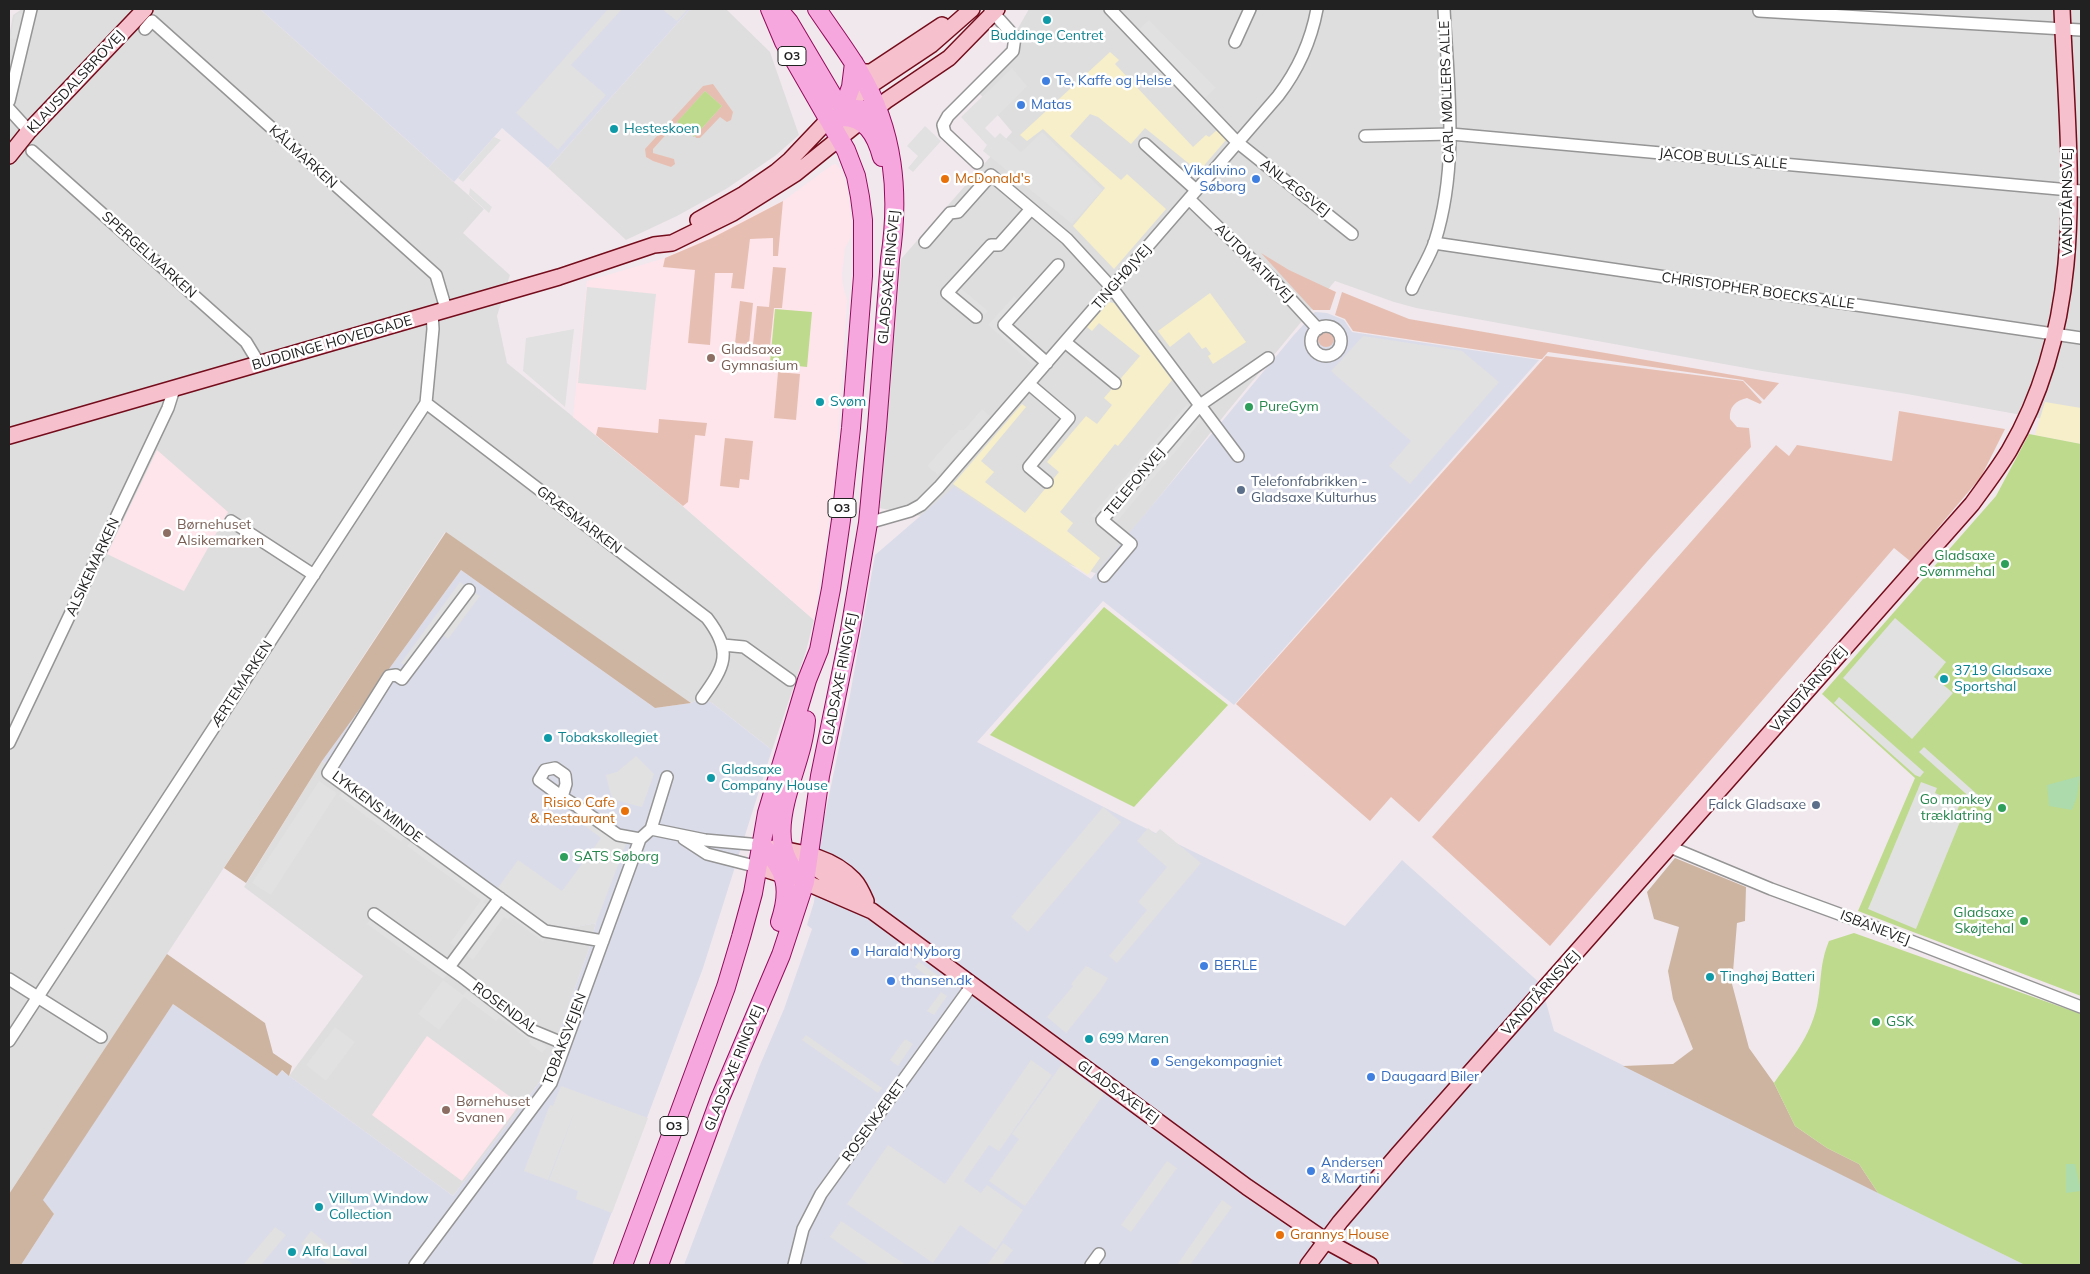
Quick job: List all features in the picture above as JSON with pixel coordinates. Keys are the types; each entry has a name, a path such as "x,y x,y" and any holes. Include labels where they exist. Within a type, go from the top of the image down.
{"main road":[{"name":"O3","path":"770,9 784,42 845,124"},
{"path":"778,9 789,22 845,124 877,141 889,191 894,231"},
{"name":"O3","path":"817,9 866,85"},
{"path":"853,79 866,85 845,124 853,79"},
{"name":"GLADSAXE RINGVEJ","path":"659,1265 719,1101 781,955 808,867 820,776 850,630 868,523 890,259 894,231 895,179 889,142 866,85"},
{"name":"GLADSAXE RINGVEJ","path":"623,1265 726,987 753,893 777,866 761,846 767,813 798,680 819,650 831,589 851,428 863,276 863,220 845,124"},
{"path":"752,1024 761,979 785,905 787,892 777,866 781,827 806,724 798,680"},
{"path":"777,866 808,867"}],"street":[{"path":"9,101 14,61 31,9"},
{"name":"KLAUSDALSBROVEJ","path":"9,156 29,131 145,9"},
{"path":"1110,9 1237,142"},
{"path":"1235,42 1250,9"},
{"name":"TINGHØJVEJ","path":"868,523 910,511 921,504 939,487 1029,384 1292,77 1314,27 1317,9"},
{"name":"CARL MØLLERS ALLE","path":"1412,289 1434,243 1445,206 1449,180 1451,134 1444,9"},
{"name":"VANDTÅRNSVEJ","path":"1308,1265 1399,1153 1972,504 1998,469 2024,423 2044,370 2055,335 2066,280 2076,191 2062,29 2062,9"},
{"path":"866,85 948,58 994,10 1015,37 1013,51 948,116 943,125 946,133 977,163"},
{"path":"1759,11 1903,14 2081,30"},
{"path":"866,85 871,72 967,12"},
{"path":"866,85 934,54 953,34 967,12"},
{"name":"KÅLMARKEN","path":"145,29 152,22 436,275 439,311"},
{"path":"9,109 29,131"},
{"name":"BUDDINGE HOVEDGADE","path":"9,436 260,365 559,277 654,246 672,243 733,213 795,174 845,124"},
{"name":"BUDDINGE HOVEDGADE","path":"654,246 669,234 694,223 744,194 790,160 845,124"},
{"name":"JACOB BULLS ALLE","path":"1365,135 1451,134 2076,191"},
{"name":"ANLÆGSVEJ","path":"1237,142 1352,234"},
{"path":"1145,144 1192,194"},
{"name":"SPERGELMARKEN","path":"32,151 246,342 260,365"},
{"path":"925,242 950,213 958,212 990,175 1066,239 1112,288 1238,456"},
{"name":"AUTOMATIKVEJ","path":"1192,194 1318,329"},
{"path":"976,317 947,293 991,245 999,245 1031,209"},
{"name":"CHRISTOPHER BOECKS ALLE","path":"1434,243 2081,338"},
{"path":"1047,363 1004,325 1058,265"},
{"name":"ÆRTEMARKEN","path":"9,1041 426,403 433,329 439,311"},
{"path":"1065,342 1115,383"},
{"name":"TELEFONVEJ","path":"1104,576 1131,544 1102,520 1200,405 1268,358"},
{"path":"1029,384 1069,418 1030,467 1047,482"},
{"name":"ALSIKEMARKEN","path":"9,743 168,408 174,389"},
{"name":"GRÆSMARKEN","path":"426,403 707,618 717,631 723,644"},
{"path":"231,521 314,575"},
{"name":"LYKKENS MINDE","path":"469,590 402,679 396,675 389,676 328,773 545,931 603,941"},
{"path":"702,698 723,662 723,644 744,647 798,680"},
{"path":"667,777 651,829 705,840 761,846"},
{"path":"562,797 618,835 640,839"},
{"name":"TOBAKSVEJEN","path":"415,1265 551,1082 640,839 651,829"},
{"path":"679,835 707,854 777,866"},
{"name":"ISBANEVEJ","path":"1670,847 1771,889 2081,1007"},
{"name":"GLADSAXEVEJ","path":"777,866 808,867 828,861 855,881 872,911"},
{"name":"GLADSAXEVEJ","path":"808,867 872,911 1247,1187 1326,1241 1370,1265"},
{"path":"449,967 500,898"},
{"name":"ROSENDAL","path":"374,914 449,967 531,1030 565,1044"},
{"path":"9,979 100,1037"},
{"name":"ROSENKÆRET","path":"794,1265 803,1229 821,1194 972,985"},
{"path":"1091,1265 1099,1254"}],"shaded area":[{"path":"22,9 260,9 484,209 463,233 510,275 497,316 507,363 678,502 814,620 806,651 772,750 712,703 702,698 691,703 445,532 9,1194 9,36 13,15"},
{"path":"260,9 690,9 548,168 502,128 454,182"},
{"path":"608,9 622,9 571,65 606,95 558,150 516,113"},
{"path":"662,9 688,9 677,21"},
{"path":"690,9 726,9 770,52 799,135 775,156 726,189 677,216 626,240 548,168"},
{"path":"1029,9 2081,9 2081,426 1907,394 1762,371 1416,308 1335,281 1227,412 1098,574 921,516 879,508 901,259 1012,132 980,94"},
{"path":"18,13 24,15 18,40 10,38 15,15"},
{"path":"1149,20 1216,88 1205,98 1138,30"},
{"path":"1110,52 1119,60 1115,64 1193,147 1206,135 1209,137 1217,130 1226,140 1194,177 1189,173 1192,166 1145,128 1131,144 1098,117 1090,114 1070,136 1121,180 1127,174 1166,209 1114,269 1073,226 1105,188 1043,129 1027,141 1020,135"},
{"path":"1012,68 1027,86 985,128 995,138 1000,133 1021,152 1042,132 1103,190 1072,224 983,151 987,145 961,117"},
{"path":"713,84 733,112 731,120 727,122 720,117 700,138 696,138 695,136 722,106 705,91 653,149 653,153 674,159 675,164 671,167 646,157 645,149 703,86"},
{"path":"705,91 722,106 694,137 677,122"},
{"path":"925,126 941,141 913,172 908,168 918,156 907,146"},
{"path":"494,137 501,140 463,182 458,178"},
{"name":"Gladsaxe Gymnasium","path":"836,164 842,172 848,192 852,224 851,237 845,248 842,274 847,300 835,482 814,620 678,502 573,417 587,281 665,258 783,201"},
{"path":"470,188 492,207 489,213 469,195"},
{"path":"783,201 778,256 773,256 773,238 750,239 744,289 731,288 733,273 715,273 710,345 688,343 695,270 663,267 665,258 712,238"},
{"path":"1261,253 1289,270 1336,292 1330,310 1313,310"},
{"path":"773,267 786,268 782,308 774,308 770,346 753,344 757,306 769,307"},
{"path":"957,285 988,311 983,317 952,291"},
{"path":"587,287 656,294 646,390 578,383"},
{"path":"1342,292 1409,319 1779,383 1764,400 1743,380 1548,352 1542,359 1539,359 1353,331 1345,319 1335,315"},
{"path":"1210,293 1246,342 1213,364 1208,356 1211,354 1206,347 1202,349 1189,332 1170,347 1158,331"},
{"path":"1014,296 1019,301 998,324 1038,360 1033,365 988,325"},
{"path":"740,301 753,303 749,344 735,343"},
{"path":"1109,302 1114,303 1172,380 1118,446 1115,444 1060,512 1073,523 1067,531 1100,558 1088,575 953,484 1022,404 1026,407 981,461 994,472 985,482 1025,513 1059,472 1047,462 1086,416 1097,424 1112,405 1104,398 1140,356 1099,323 1092,331 1087,327"},
{"path":"775,309 812,312 807,367 770,363"},
{"path":"1315,312 1327,313 1344,320 1352,332 1539,360 1234,705 1103,601 977,742 1131,821 1345,926 1402,860 1541,984 1554,1031 2025,1265 684,1265 760,1065 784,1009 812,929 807,925 814,902 821,834 850,695 875,555 954,487 1091,579"},
{"path":"574,329 565,407 523,371 526,338"},
{"path":"1323,331 1329,331 1334,336 1332,345 1323,347 1318,342 1318,336"},
{"path":"1363,336 1462,351 1499,382 1410,484 1389,466 1411,441 1331,371"},
{"path":"1546,356 1743,381 1762,402 1760,404 1747,398 1739,401 1732,408 1730,419 1737,427 1749,428 1751,447 1654,554 1419,822 1391,797 1370,821 1236,704"},
{"path":"778,372 800,374 796,420 774,418"},
{"path":"2045,402 2081,408 2081,444 2035,435"},
{"path":"1187,404 1201,421 1115,524 1091,516"},
{"path":"982,409 990,416 938,475 927,466 959,430 964,430"},
{"path":"1899,411 2005,429 1981,477 1910,561 1894,548 1550,946 1432,837 1776,445 1789,456 1797,445 1892,461"},
{"path":"659,419 707,423 705,436 695,435 688,502 683,506 596,435 598,427 658,433"},
{"path":"2029,434 2081,444 2081,996 1858,911 1915,778 1822,694 1996,496"},
{"path":"725,438 753,441 749,480 740,479 739,488 720,486"},
{"name":"Børnehuset Alsikemarken","path":"157,450 228,512 184,591 107,554"},
{"path":"446,532 691,703 655,708 461,570 322,761 246,883 224,868"},
{"path":"461,570 655,708 691,703 702,698 712,703 772,750 703,968 592,1265 21,1265 54,1214 42,1200 173,1004 277,1076 281,1070 453,1196 542,1079 589,949 596,923 569,928 547,926 322,761"},
{"path":"460,582 480,596 448,639 442,634 414,672 401,663"},
{"path":"1104,607 1228,705 1134,807 990,735"},
{"path":"1895,618 1946,662 1934,677 1953,693 1912,739 1843,678"},
{"path":"1839,697 1924,772 1920,777 1915,775 1834,703"},
{"path":"1924,747 1988,804 1983,809 1919,752"},
{"path":"636,756 654,774 642,807 615,800 611,795 606,775 617,772"},
{"path":"322,761 547,925 569,928 596,923 589,949 542,1079 453,1196 289,1076 363,976 244,887"},
{"path":"2080,776 2077,797 2072,810 2049,806 2047,785"},
{"path":"319,781 337,793 271,895 252,883"},
{"path":"1921,782 1937,788 1935,793 1960,804 1956,814 1962,817 1916,929 1868,909"},
{"path":"343,790 405,836 401,842 339,796"},
{"path":"1103,807 1121,822 1028,932 1011,917"},
{"path":"576,810 626,844 596,923 569,928 547,926 497,889 518,860 562,891 601,838 572,816"},
{"path":"1148,828 1155,834 1160,829 1201,863 1117,963 1109,956 1147,910 1138,902 1167,867 1137,841"},
{"path":"411,841 488,896 483,902 497,912 502,906 545,939 543,942 510,917 508,920 504,917 473,960 450,943 481,900 407,846"},
{"path":"1675,858 1746,887 1745,921 1737,923 1732,984 1749,1048 1774,1083 1795,1126 1827,1148 1859,1164 1878,1193 1623,1066 1673,1064 1693,1049 1673,999 1668,971 1679,927 1654,919 1647,892"},
{"path":"371,918 448,974 443,979 367,924"},
{"path":"1854,933 2081,1014 2081,1265 2025,1265 1878,1193 1859,1164 1827,1148 1795,1126 1774,1083 1800,1047 1814,1018 1819,997 1822,966 1829,941"},
{"path":"167,954 265,1023 273,1053 292,1066 289,1076 282,1070 277,1076 173,1004 43,1200 54,1214 21,1265 9,1265 9,1194"},
{"path":"919,962 943,979 939,985 915,967"},
{"path":"1086,966 1108,978 1100,991 1066,1033 1047,1017 1073,986 1071,984"},
{"path":"443,980 463,995 467,991 547,1047 542,1053 529,1043 530,1041 499,1018 496,1021 464,997 439,1030 418,1014"},
{"path":"941,992 947,996 934,1015 927,1011"},
{"path":"335,1027 355,1042 326,1081 306,1065"},
{"path":"806,1035 882,1088 878,1093 802,1040"},
{"name":"Børnehuset Svanen","path":"427,1036 520,1104 462,1181 372,1115"},
{"path":"905,1039 913,1044 898,1066 890,1060"},
{"path":"1031,1060 1052,1075 999,1151 989,1145 964,1181 981,1193 987,1185 1023,1210 996,1250 960,1225 933,1263 847,1204 888,1145 945,1184"},
{"path":"1062,1064 1104,1094 1025,1206 989,1181 1019,1139 1012,1134"},
{"path":"561,1086 648,1118 612,1213 576,1199 578,1191 549,1180 576,1108 548,1180 524,1171 550,1105 553,1106"},
{"path":"1167,1161 1177,1168 1131,1232 1121,1225"},
{"path":"2066,1164 2075,1164 2081,1191 2066,1193"},
{"path":"1222,1200 1232,1207 1190,1265 1177,1265"},
{"path":"841,1221 906,1265 870,1265 830,1237"},
{"path":"275,1227 286,1235 261,1265 243,1265"},
{"path":"311,1231 354,1265 328,1265 301,1244"},
{"path":"1003,1243 1013,1250 1002,1265 987,1265"}],"place":[{"name":"Buddinge Centret","path":"1047,20"},
{"name":"Te, Kaffe og Helse","path":"1046,81"},
{"name":"Matas","path":"1021,105"},
{"name":"Hesteskoen","path":"614,129"},
{"name":"McDonald's","path":"945,179"},
{"name":"Vikalivino Søborg","path":"1256,179"},
{"name":"Gladsaxe Gymnasium","path":"711,358"},
{"name":"Svøm","path":"820,402"},
{"name":"PureGym","path":"1249,407"},
{"name":"Telefonfabrikken - Gladsaxe Kulturhus","path":"1241,490"},
{"name":"Børnehuset Alsikemarken","path":"167,533"},
{"name":"Gladsaxe Svømmehal","path":"2005,564"},
{"name":"3719 Gladsaxe Sportshal","path":"1944,679"},
{"name":"Tobakskollegiet","path":"548,738"},
{"name":"Gladsaxe Company House","path":"711,778"},
{"name":"Falck Gladsaxe","path":"1816,805"},
{"name":"Go monkey træklatring","path":"2002,808"},
{"name":"Risico Cafe & Restaurant","path":"625,811"},
{"name":"SATS Søborg","path":"564,857"},
{"name":"Gladsaxe Skøjtehal","path":"2024,921"},
{"name":"Harald Nyborg","path":"855,952"},
{"name":"BERLE","path":"1204,966"},
{"name":"Tinghøj Batteri","path":"1710,977"},
{"name":"thansen.dk","path":"891,981"},
{"name":"GSK","path":"1876,1022"},
{"name":"699 Maren","path":"1089,1039"},
{"name":"Sengekompagniet","path":"1155,1062"},
{"name":"Daugaard Biler","path":"1371,1077"},
{"name":"Børnehuset Svanen","path":"446,1110"},
{"name":"Andersen & Martini","path":"1311,1171"},
{"name":"Villum Window Collection","path":"319,1207"},
{"name":"Grannys House","path":"1280,1235"},
{"name":"Alfa Laval","path":"292,1252"}]}
